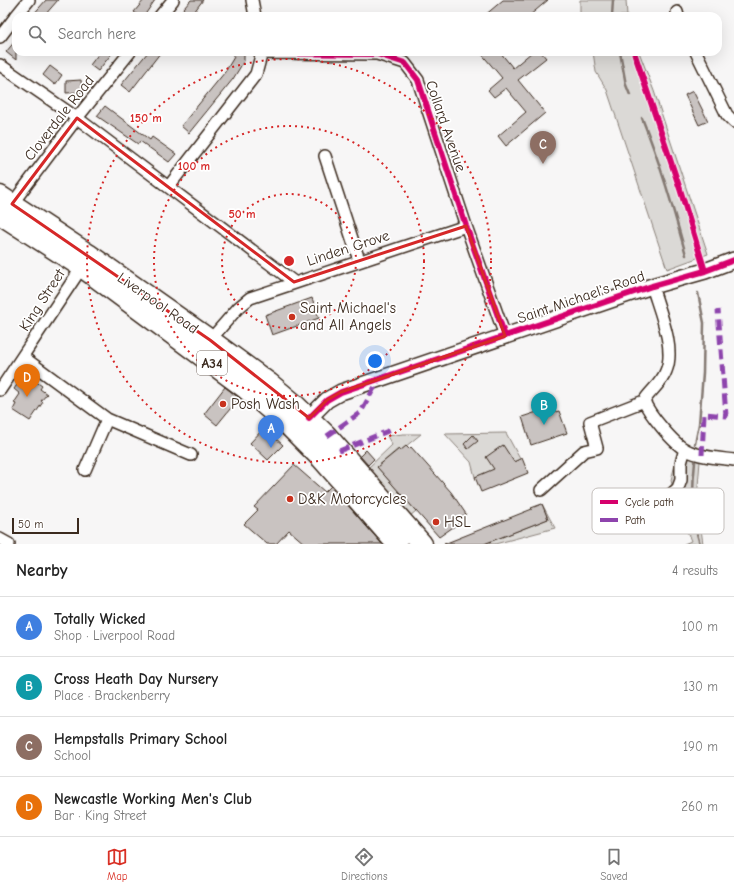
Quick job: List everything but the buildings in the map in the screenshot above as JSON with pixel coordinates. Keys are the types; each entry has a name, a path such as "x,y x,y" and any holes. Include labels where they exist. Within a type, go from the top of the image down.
{"highway":[{"name":"Liverpool Road","path":"3,209 245,388 299,423 327,436 422,544"},
{"name":"Liverpool Road","path":"3,209 88,254 210,340 293,402 299,423"},
{"name":"A34","path":"299,423 342,470 358,499 397,544"}],"street":[{"path":"19,12 29,0"},
{"path":"163,12 173,0"},
{"path":"252,0 254,12"},
{"path":"0,37 12,21"},
{"name":"Cloverdale Road","path":"3,209 127,56"},
{"path":"169,186 256,74 261,56"},
{"name":"Collard Avenue","path":"383,56 405,63 418,80 466,226 505,336"},
{"path":"698,56 727,116 734,122"},
{"path":"0,65 77,118 169,186 294,282"},
{"path":"325,156 359,260"},
{"name":"Linden Grove","path":"210,340 238,308 250,298 359,260 466,226"},
{"name":"Saint Michael's Road","path":"299,423 334,395 652,286 706,271 734,260"},
{"name":"King Street","path":"0,390 82,267"},
{"path":"541,490 584,451 597,448 590,422 644,401 666,373 670,360 669,343 652,286"},
{"path":"23,357 107,419 191,455"},
{"path":"644,401 646,408 665,431 685,449 713,457 734,460"},
{"path":"85,470 107,419"},
{"path":"678,488 681,480 681,463 685,449"},
{"path":"0,539 9,544"}],"highlighted area":[{"path":"77,118 294,282 466,226 505,336 341,392 327,400 309,418 210,340 12,204"}],"shaded area":[{"path":"580,0 626,0 627,12 580,12"},
{"path":"594,56 641,56 654,91 708,254 667,269 607,90 596,72"},
{"path":"506,433 520,459 475,477 471,462 445,434"},
{"path":"421,434 400,451 398,449 377,467 416,511 410,516 368,468 392,445 387,436"},
{"path":"678,453 700,461 698,488 673,488 671,480"},
{"path":"542,504 555,528 495,544 484,544 548,519"},
{"path":"688,534 702,534 703,544 684,544 691,541"}],"waterway":[{"path":"612,12 613,0"},
{"path":"621,56 626,85 630,95"},
{"path":"642,118 660,168 686,255"},
{"path":"695,444 699,424 703,373 704,323 698,293"},
{"path":"693,488 695,462"},
{"path":"697,534 700,544"}],"marked path":[{"path":"702,455 704,414 726,416 718,310"},
{"path":"327,436 361,412 379,379"},
{"path":"339,451 393,429"}],"cycle path":[{"path":"383,56 405,63 418,80 466,226 505,336"},
{"path":"635,56 680,189 705,271"},
{"path":"309,418 327,400 341,392 652,286 705,271 734,260"}],"place":[{"name":"Hempstalls Primary School","path":"543,164"},
{"name":"Saint Michael's and All Angels","path":"292,317"},
{"name":"Newcastle Working Men's Club","path":"27,397"},
{"name":"Posh Wash","path":"223,404"},
{"name":"Cross Heath Day Nursery","path":"544,425"},
{"name":"Totally Wicked","path":"271,448"},
{"name":"D&K Motorcycles","path":"290,499"},
{"name":"HSL","path":"436,522"}]}
